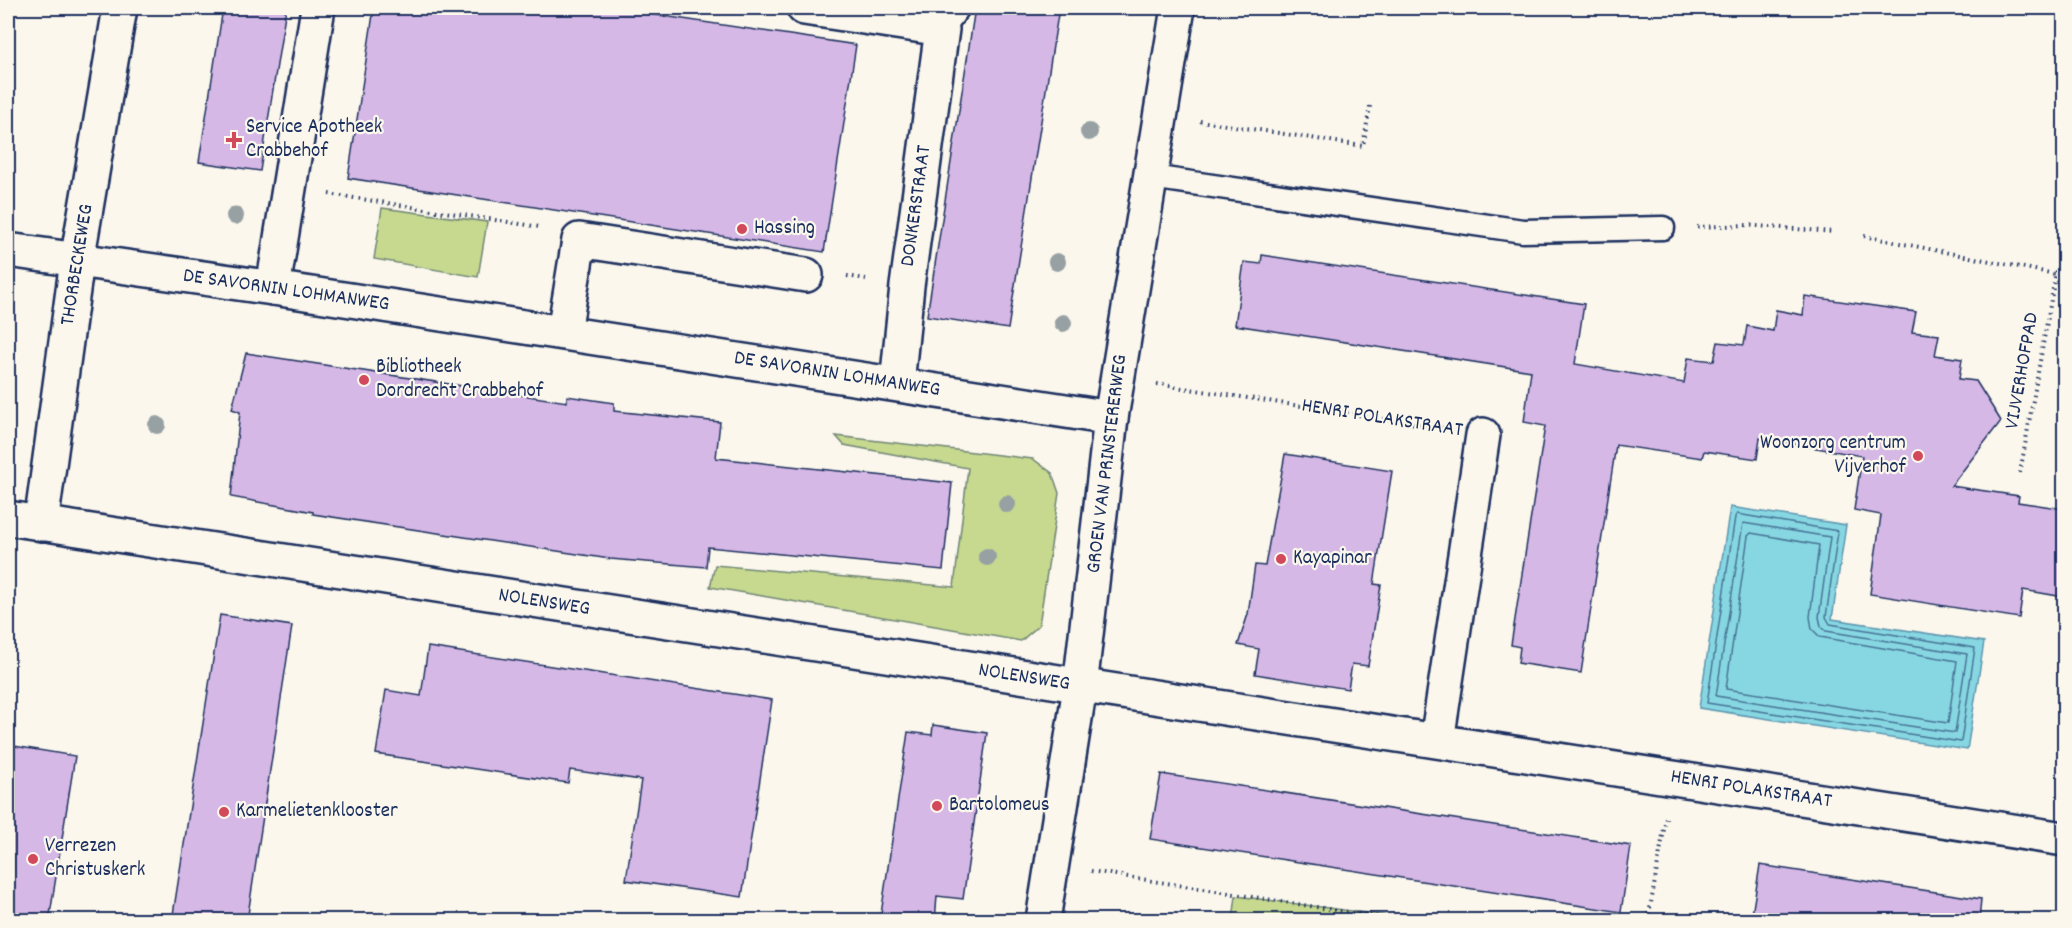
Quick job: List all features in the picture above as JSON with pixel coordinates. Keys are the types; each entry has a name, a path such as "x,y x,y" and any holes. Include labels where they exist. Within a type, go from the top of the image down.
{"street":[{"name":"THORBECKEWEG","path":"41,524 77,261 120,8"},
{"path":"273,288 318,8"},
{"name":"DONKERSTRAAT","path":"804,8 950,18 906,286 897,384"},
{"name":"GROEN VAN PRINSTERERWEG","path":"1043,921 1080,687 1111,418 1178,8"},
{"path":"564,332 579,240 806,275"},
{"name":"DE SAVORNIN LOHMANWEG","path":"8,250 564,332 1111,418"},
{"name":"HENRI POLAKSTRAAT","path":"1437,741 1484,435"},
{"name":"NOLENSWEG","path":"8,518 1080,687"},
{"name":"HENRI POLAKSTRAAT","path":"1080,687 2064,839"}],"lane":[{"path":"1151,177 1523,231 1663,228"}],"path":[{"path":"1161,115 1363,146 1370,106"},
{"path":"1663,228 1744,225 1834,232"},
{"name":"VIJVERHOFPAD","path":"2020,473 2064,226"},
{"path":"1863,236 2055,274"},
{"name":"HENRI POLAKSTRAAT","path":"1118,377 1484,435"},
{"path":"1648,921 1673,778"},
{"path":"1052,866 1184,884 1396,921"}],"green space":[{"path":"382,208 487,222 478,277 374,259"},
{"path":"836,436 1033,459 1052,473 1059,493 1039,625 1021,641 710,587 715,565 954,587 968,468 844,445"},
{"path":"1236,896 1420,920 1233,920"}],"water":[{"path":"1730,507 1846,525 1832,619 1984,642 1967,750 1699,708"}],"building":[{"path":"223,8 286,8 260,171 199,162"},
{"path":"374,8 610,8 856,45 824,252 348,178"},
{"path":"975,8 1059,8 1008,329 927,316"},
{"path":"1262,255 1584,304 1575,364 1684,383 1688,358 1714,361 1718,342 1744,345 1747,326 1773,331 1776,310 1803,315 1805,296 1916,312 1912,332 1939,335 1935,355 1962,359 1959,379 1976,381 2001,421 1951,486 2019,496 2018,502 2064,509 2064,597 2023,590 2019,618 1870,594 1881,515 1854,510 1862,456 1760,438 1757,459 1704,451 1702,458 1616,445 1581,673 1518,663 1520,647 1511,645 1545,426 1524,422 1531,371 1235,325 1244,262 1261,264"},
{"path":"246,353 567,402 567,396 614,403 614,411 720,422 716,458 952,483 943,570 708,547 706,567 610,559 313,514 313,512 231,497 240,412 232,409"},
{"path":"1285,454 1392,471 1374,584 1381,585 1368,666 1352,664 1348,689 1255,674 1259,649 1238,645 1248,614 1255,565 1265,566"},
{"path":"220,615 292,626 247,921 172,921"},
{"path":"428,647 772,700 742,897 626,880 641,780 570,770 568,783 376,754 386,690 421,696"},
{"name":"Bartolomeus","path":"933,725 987,733 963,899 937,896 935,921 880,921 908,732 932,735"},
{"name":"Verrezen Christuskerk","path":"8,745 75,756 49,921 8,921"},
{"path":"1161,774 1631,846 1621,912 1150,839"},
{"path":"1760,865 1981,899 1979,921 1751,921"}],"place":[{"name":"Service Apotheek Crabbehof","path":"234,140"},
{"name":"Hassing","path":"742,229"},
{"name":"Bibliotheek Dordrecht Crabbehof","path":"364,380"},
{"name":"Woonzorg centrum Vijverhof","path":"1918,456"},
{"name":"Kayapinar","path":"1281,559"},
{"name":"Bartolomeus","path":"937,806"},
{"name":"Karmelietenklooster","path":"224,812"},
{"name":"Verrezen Christuskerk","path":"33,859"}]}
